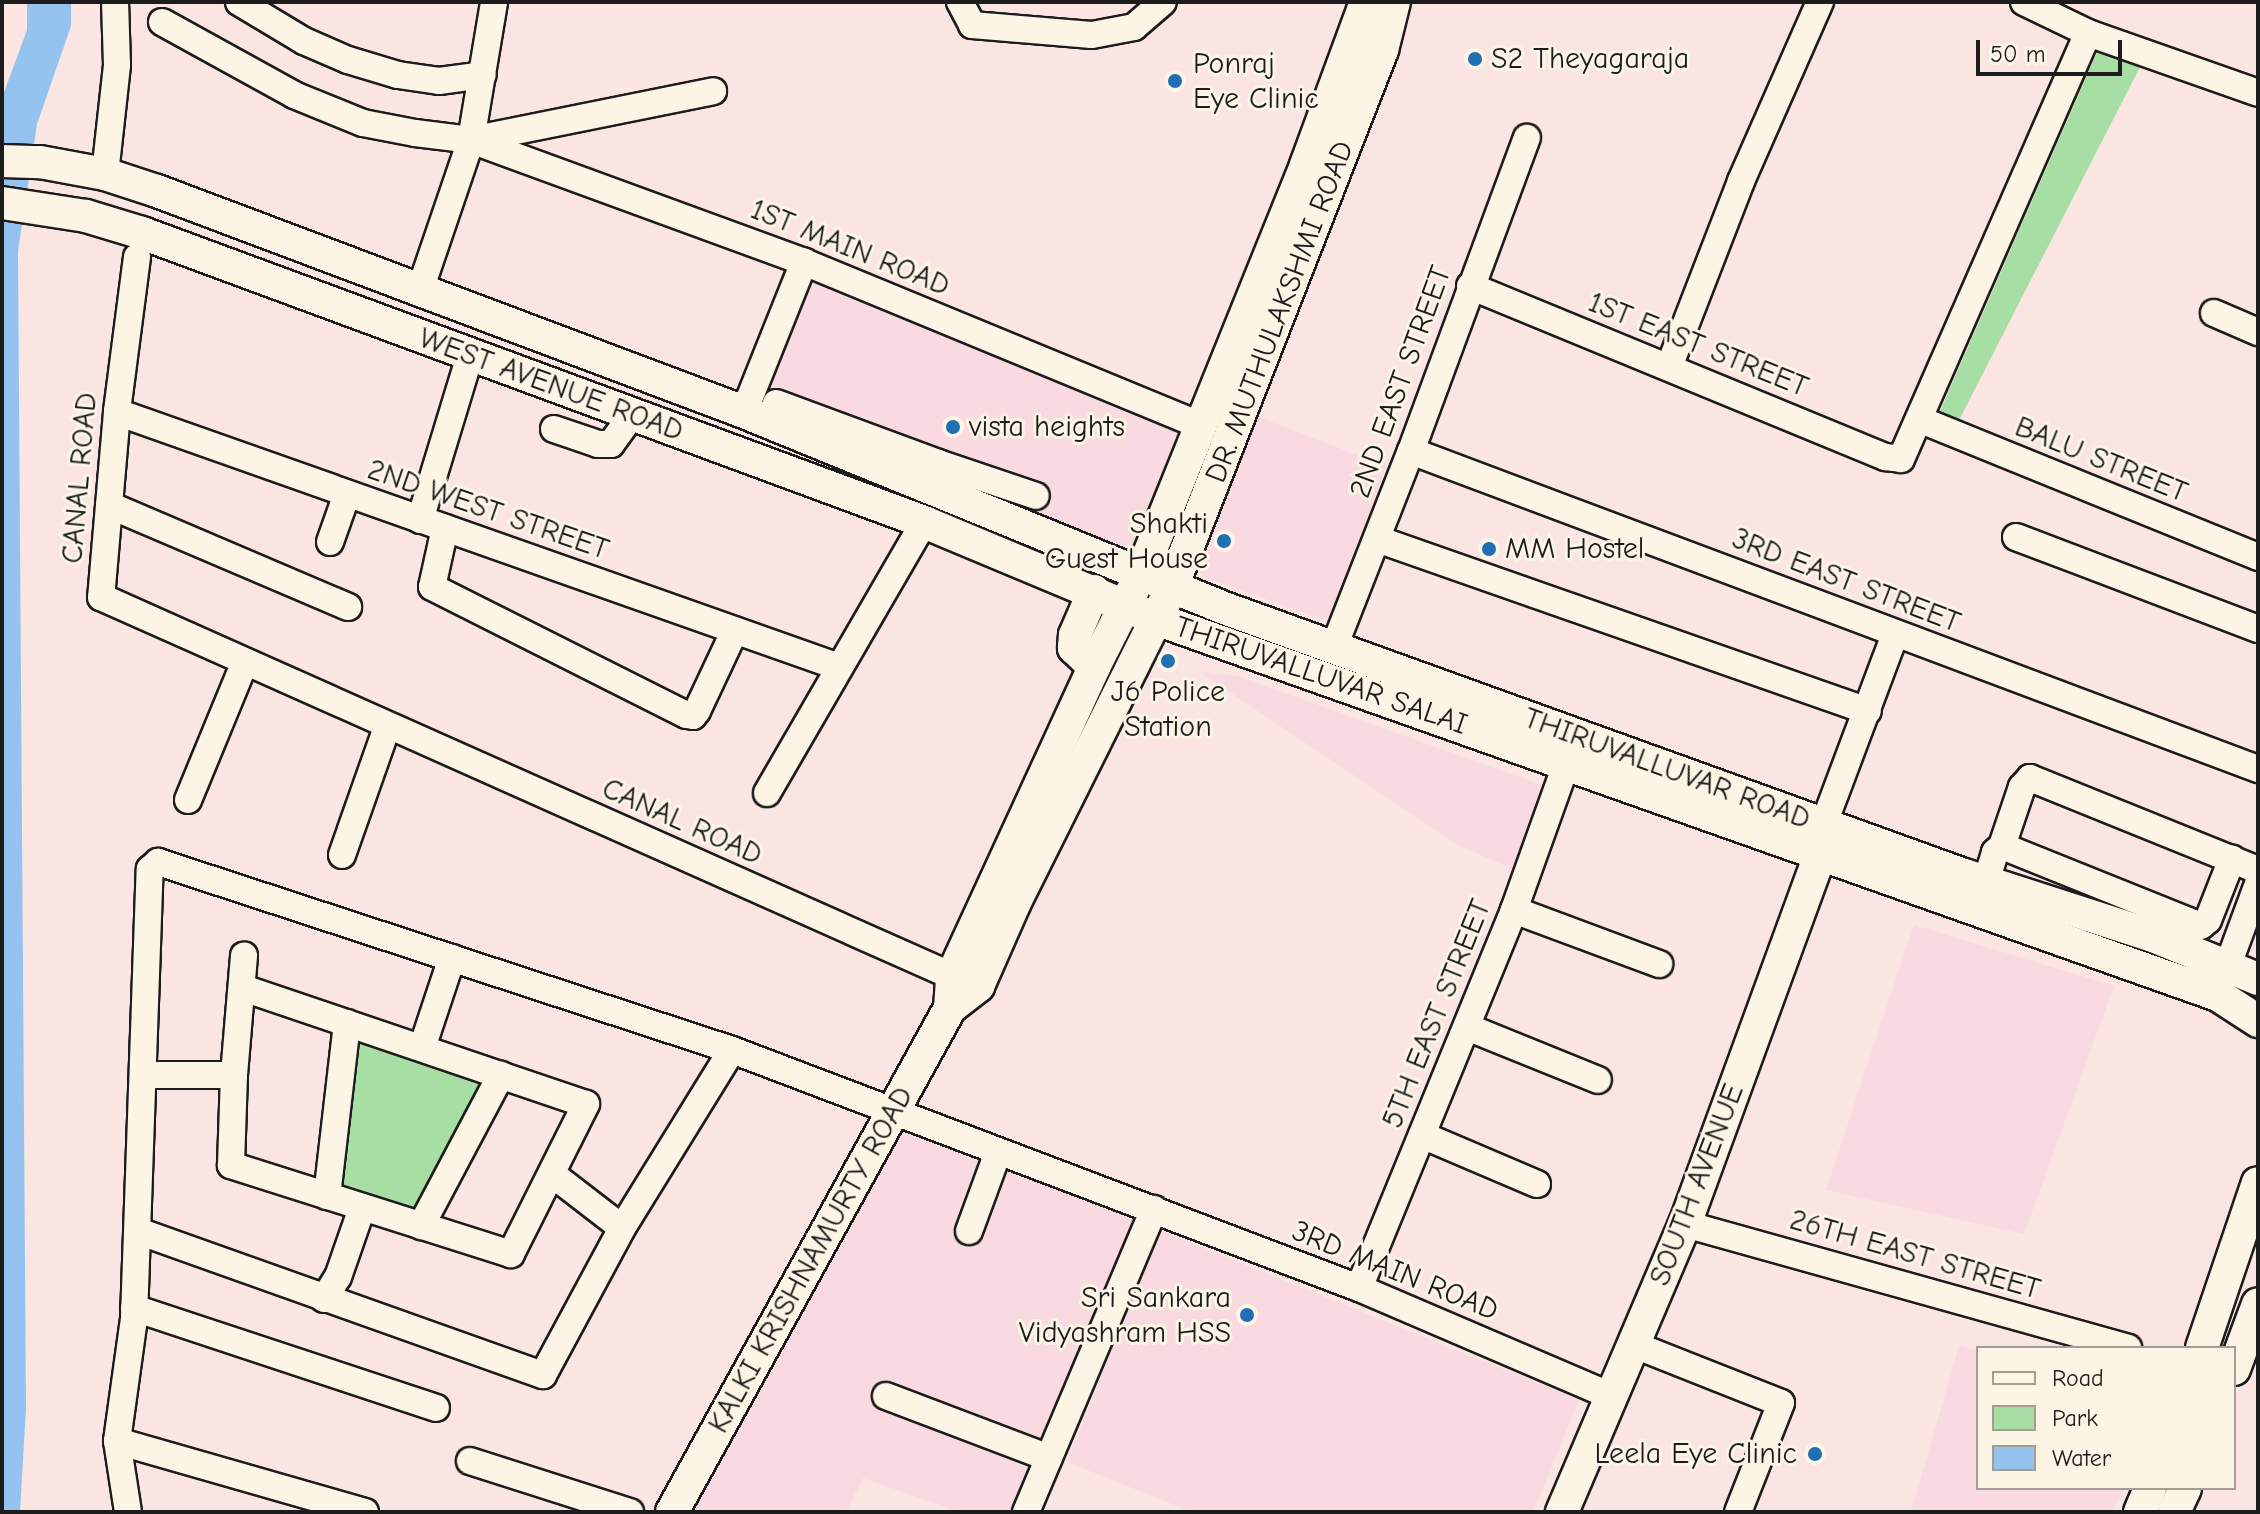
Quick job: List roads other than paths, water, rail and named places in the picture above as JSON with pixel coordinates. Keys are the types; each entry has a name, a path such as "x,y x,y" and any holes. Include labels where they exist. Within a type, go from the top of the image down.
{"main road":[{"name":"DR. MUTHULAKSHMI ROAD","path":"1126,605 1329,106 1366,2"},
{"name":"DR. MUTHULAKSHMI ROAD","path":"1156,619 1172,587 1382,50 1394,2"},
{"name":"WEST AVENUE ROAD","path":"2,161 40,162 105,174 744,412 935,476 1080,548"},
{"name":"WEST AVENUE ROAD","path":"18,204 86,216 142,233 924,522 1094,591"},
{"name":"THIRUVALLUVAR ROAD","path":"1080,548 1172,587 1334,647 2218,995 2258,1021"},
{"name":"THIRUVALLUVAR SALAI","path":"1094,591 1156,619 1567,762 1822,839"},
{"path":"1094,591 1075,635 1074,648 1094,667"},
{"name":"KALKI KRISHNAMURTY ROAD","path":"950,1008 952,976 1094,667 1126,605"},
{"name":"KALKI KRISHNAMURTY ROAD","path":"672,1512 950,1008 978,986 1015,902 1156,619"},
{"name":"THIRUVALLUVAR ROAD","path":"1822,839 1986,882 2153,936 2258,979"},
{"name":"SOUTH AVENUE","path":"1562,1512 1609,1395 1685,1224 1822,839"},
{"path":"2203,1346 2258,1183"},
{"path":"2236,1366 2252,1339 2258,1304"},
{"path":"2140,1512 2149,1490"},
{"path":"2174,1512 2184,1490"}],"street":[{"path":"105,174 117,65 115,2"},
{"path":"239,2 304,41 348,60 398,75 439,81 483,75"},
{"path":"419,293 471,140 494,2"},
{"path":"960,2 972,25 1092,35 1134,27 1163,2"},
{"path":"1669,367 1741,181 1820,2"},
{"path":"2035,4 2088,33 2258,93"},
{"path":"162,22 294,95 340,115 415,133 471,140 713,91"},
{"path":"1921,420 2088,33"},
{"name":"2ND EAST STREET","path":"1334,647 1411,451 1527,138"},
{"name":"1ST MAIN ROAD","path":"471,140 804,262 1201,426"},
{"name":"CANAL ROAD","path":"137,257 117,412 101,597 387,727 952,976"},
{"path":"744,412 804,262"},
{"name":"1ST EAST STREET","path":"1470,286 1885,457 1901,459 1921,420"},
{"path":"2214,313 2258,332"},
{"path":"470,355 433,524 432,587 693,716 735,630"},
{"path":"776,403 935,476 1036,496"},
{"name":"2ND WEST STREET","path":"117,412 839,667"},
{"path":"554,429 598,444 611,444 632,415"},
{"name":"BALU STREET","path":"1921,420 2258,557"},
{"name":"3RD EAST STREET","path":"1411,451 2258,769"},
{"path":"330,542 347,494"},
{"path":"109,505 348,607"},
{"path":"767,793 924,522"},
{"path":"2016,537 2258,629"},
{"path":"1377,539 1868,711"},
{"path":"1822,839 1895,634"},
{"path":"188,800 245,662"},
{"path":"342,855 387,727"},
{"name":"5TH EAST STREET","path":"1359,1288 1514,910 1567,762"},
{"path":"1986,882 2022,787 2030,778 2258,870"},
{"path":"2002,846 2198,926 2208,920 2232,859"},
{"name":"3RD MAIN ROAD","path":"145,1075 150,869 158,862 732,1050 1359,1288 1609,1395"},
{"path":"2228,965 2258,884"},
{"path":"1514,910 1659,964"},
{"path":"243,988 586,1104 511,1254 231,1165 234,1075 244,955"},
{"path":"422,1048 452,958"},
{"path":"327,1196 347,1023"},
{"path":"1467,1027 1598,1080"},
{"path":"138,1231 543,1375 622,1228 732,1050"},
{"path":"128,1512 117,1441 134,1308 145,1075 234,1075"},
{"path":"421,1226 501,1075"},
{"path":"1422,1135 1537,1184"},
{"path":"969,1231 998,1152"},
{"path":"552,1174 622,1228"},
{"path":"324,1299 338,1277 362,1208"},
{"path":"1026,1512 1154,1209"},
{"name":"26TH EAST STREET","path":"1685,1224 2121,1346"},
{"path":"134,1308 436,1408"},
{"path":"1632,1344 1781,1403 1738,1512"},
{"path":"886,1396 1049,1458"},
{"path":"117,1441 365,1512"},
{"path":"470,1461 630,1512"}],"water":[{"path":"27,2 71,2 71,26 37,124 18,251 26,1408 20,1512 2,1512 2,98 27,30"}],"place":[{"name":"S2 Theyagaraja","path":"1475,59"},
{"name":"Ponraj Eye Clinic","path":"1175,81"},
{"name":"vista heights","path":"953,427"},
{"name":"Shakti Guest House","path":"1224,541"},
{"name":"MM Hostel","path":"1489,549"},
{"name":"J6 Police Station","path":"1168,661"},
{"name":"Sri Sankara Vidyashram HSS","path":"1247,1315"},
{"name":"Leela Eye Clinic","path":"1815,1454"}]}
